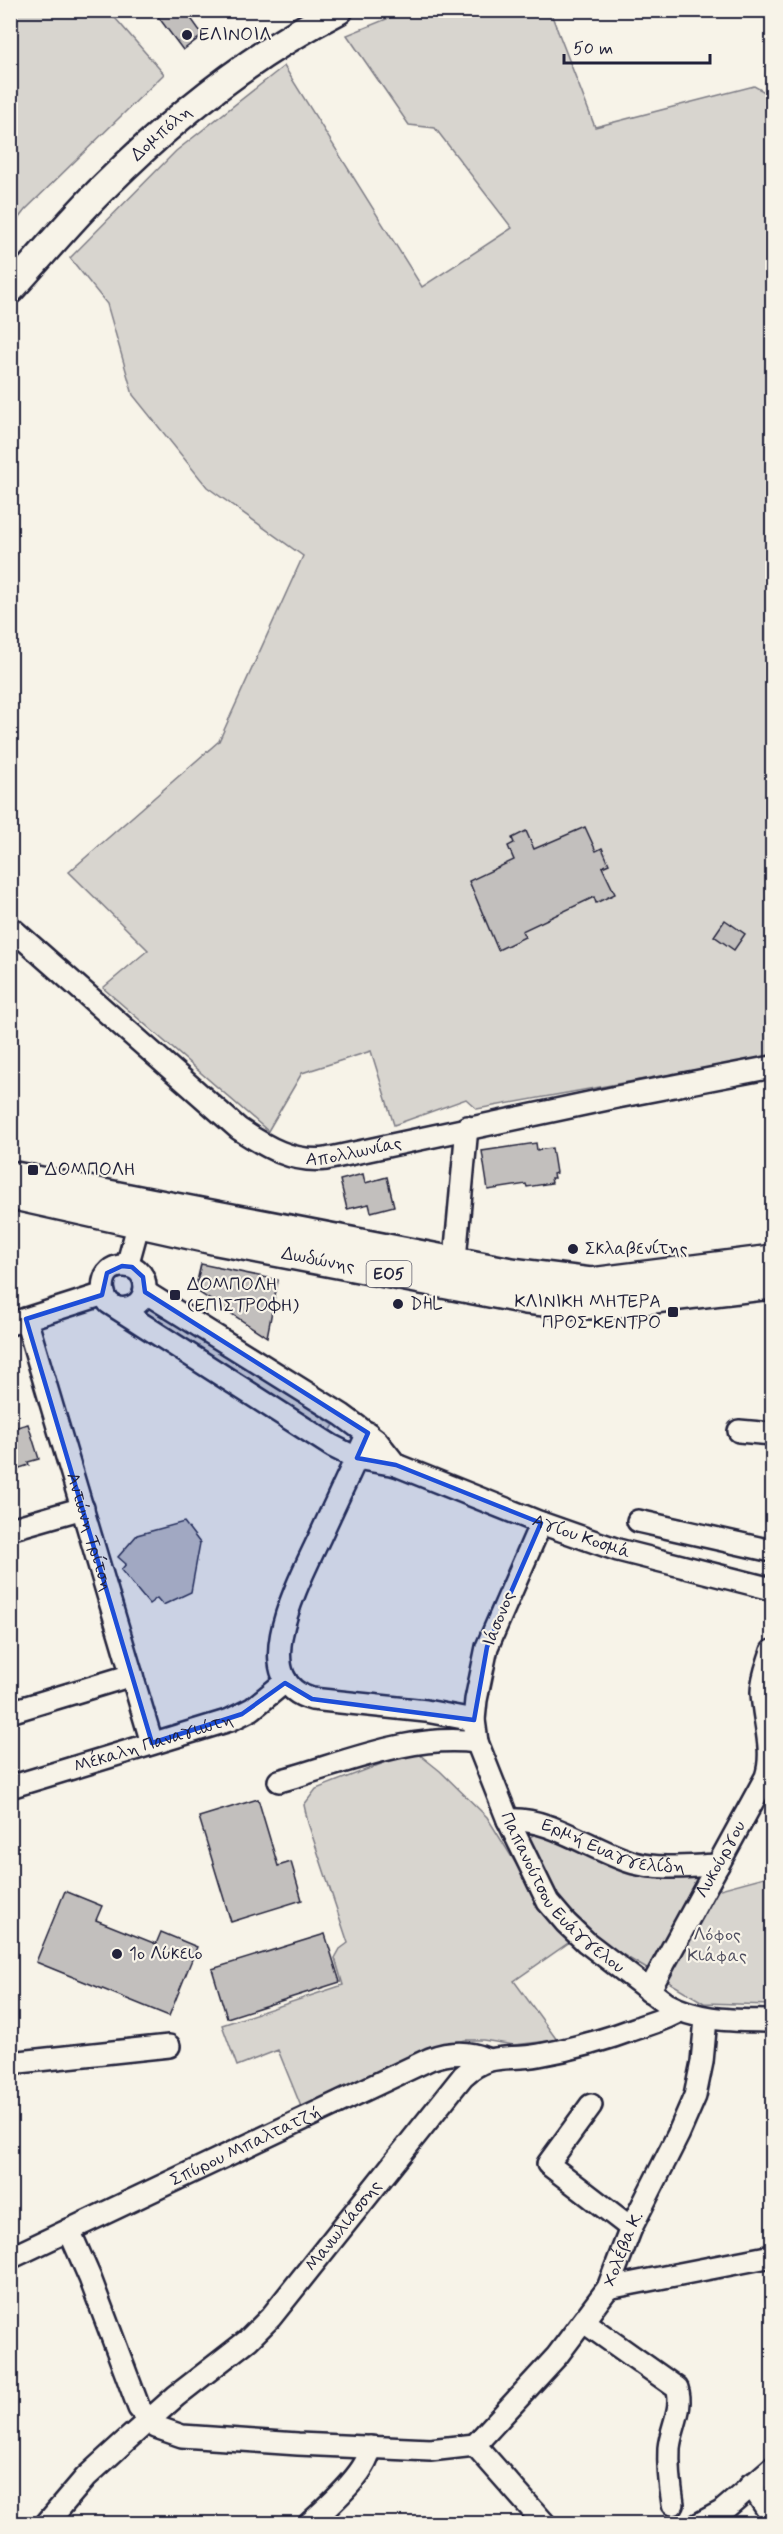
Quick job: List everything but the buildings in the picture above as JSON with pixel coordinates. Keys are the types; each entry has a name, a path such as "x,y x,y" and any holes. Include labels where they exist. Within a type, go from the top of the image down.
{"main road":[{"name":"Δομπόλη","path":"10,290 104,187 161,133 271,48 339,10"},
{"name":"Δωδώνης","path":"10,1175 142,1213 499,1295 573,1305 645,1301 772,1285"},
{"name":"Δωδώνης","path":"10,1196 455,1259 536,1276 591,1282 772,1260"}],"street":[{"name":"Απολλωνίας","path":"10,927 239,1129 281,1153 306,1160 326,1159 467,1127 772,1067"},
{"path":"455,1259 467,1127"},
{"path":"128,1266 142,1213"},
{"path":"18,1321 111,1301 134,1306 145,1292 143,1276 136,1269 128,1266 116,1267 107,1273 103,1283 111,1301"},
{"name":"Αγίου Κοσμά","path":"145,1292 368,1433 396,1465"},
{"name":"Αγίου Κοσμά","path":"111,1301 201,1363 332,1446 357,1458 396,1465 541,1523 618,1550 772,1589"},
{"name":"Αντώνη Τρίτση","path":"18,1321 83,1508 152,1743"},
{"path":"739,1431 772,1434"},
{"path":"368,1433 286,1614 279,1651 286,1682 295,1693 312,1699 407,1709 474,1720"},
{"path":"10,1529 83,1508"},
{"path":"638,1521 772,1551"},
{"name":"Ιάσονος","path":"474,1720 487,1647 541,1523"},
{"name":"Λυκούργου","path":"649,1991 768,1771 768,1742 762,1692 772,1651"},
{"path":"10,1712 132,1675"},
{"name":"Μέκαλη Παναγιώτη","path":"10,1787 242,1714 286,1682"},
{"name":"Παπανούτσου Ευάγγελου","path":"474,1720 477,1742 508,1820 534,1876 554,1910 586,1942 649,1991 679,2011 706,2019 772,2021"},
{"path":"279,1781 412,1744 446,1740 477,1742"},
{"name":"Ερμή Ευαγγελίδη","path":"508,1820 536,1821 603,1853 637,1864 718,1865"},
{"path":"486,2059 538,2055 588,2045 679,2011"},
{"name":"Χολέβα Κ.","path":"475,2445 557,2356 608,2288 631,2228 683,2127 696,2096 706,2019"},
{"path":"10,2063 169,2046"},
{"name":"Σπύρου Μπαλτατζή","path":"10,2259 430,2059 454,2054 470,2054 486,2059"},
{"name":"Μανωλιάσσης","path":"53,2521 86,2477 146,2419 248,2340 271,2317 463,2076 476,2064 486,2059"},
{"path":"591,2105 548,2164 631,2228"},
{"path":"69,2230 88,2271 139,2408 146,2419 162,2431 190,2437 370,2447 446,2449 475,2445 537,2520"},
{"path":"608,2288 772,2256"},
{"path":"584,2322 677,2388 680,2407 672,2431 669,2457 669,2483 673,2504"},
{"path":"309,2523 349,2484 368,2459 370,2447"},
{"path":"699,2523 721,2512 772,2468"},
{"path":"751,2484 772,2517"}],"highlighted area":[{"path":"122,1266 132,1267 143,1277 145,1292 368,1433 357,1458 396,1465 541,1523 487,1647 474,1720 312,1699 285,1683 242,1714 152,1743 26,1319 102,1295 107,1273"}],"green space":[{"path":"11,10 109,11 164,74 25,210 11,228"},
{"path":"406,11 550,11 595,127 754,86 772,96 772,1056 477,1109 466,1099 394,1125 371,1051 302,1073 268,1131 103,988 148,950 69,872 219,741 303,556 207,487 133,395 107,304 70,258 176,151 284,66 422,287 512,228 435,128 409,125 347,35"},
{"path":"150,1307 334,1425 328,1435 143,1317"},
{"path":"415,1751 440,1771 487,1817 545,1911 571,1941 514,1981 557,2040 514,2045 483,2040 465,2040 433,2050 302,2109 278,2050 237,2066 222,2025 343,1985 335,1958 340,1949 348,1943 304,1805 316,1789"},
{"name":"Λόφος Κιάφας","path":"541,1829 581,1852 613,1864 702,1875 713,1891 772,1875 772,2005 704,2003 615,1950 591,1933 551,1896 528,1839"}],"place":[{"name":"ΕΛΙΝΟΙΛ","path":"187,35"},
{"name":"ΔΟΜΠΟΛΗ","path":"33,1170"},
{"name":"Σκλαβενίτης","path":"573,1249"},
{"name":"ΔΟΜΠΟΛΗ (ΕΠΙΣΤΡΟΦΗ)","path":"175,1295"},
{"name":"DHL","path":"398,1304"},
{"name":"ΚΛΙΝΙΚΗ ΜΗΤΕΡΑ ΠΡΟΣ ΚΕΝΤΡΟ","path":"673,1312"},
{"name":"1ο Λύκειο","path":"117,1954"}]}
